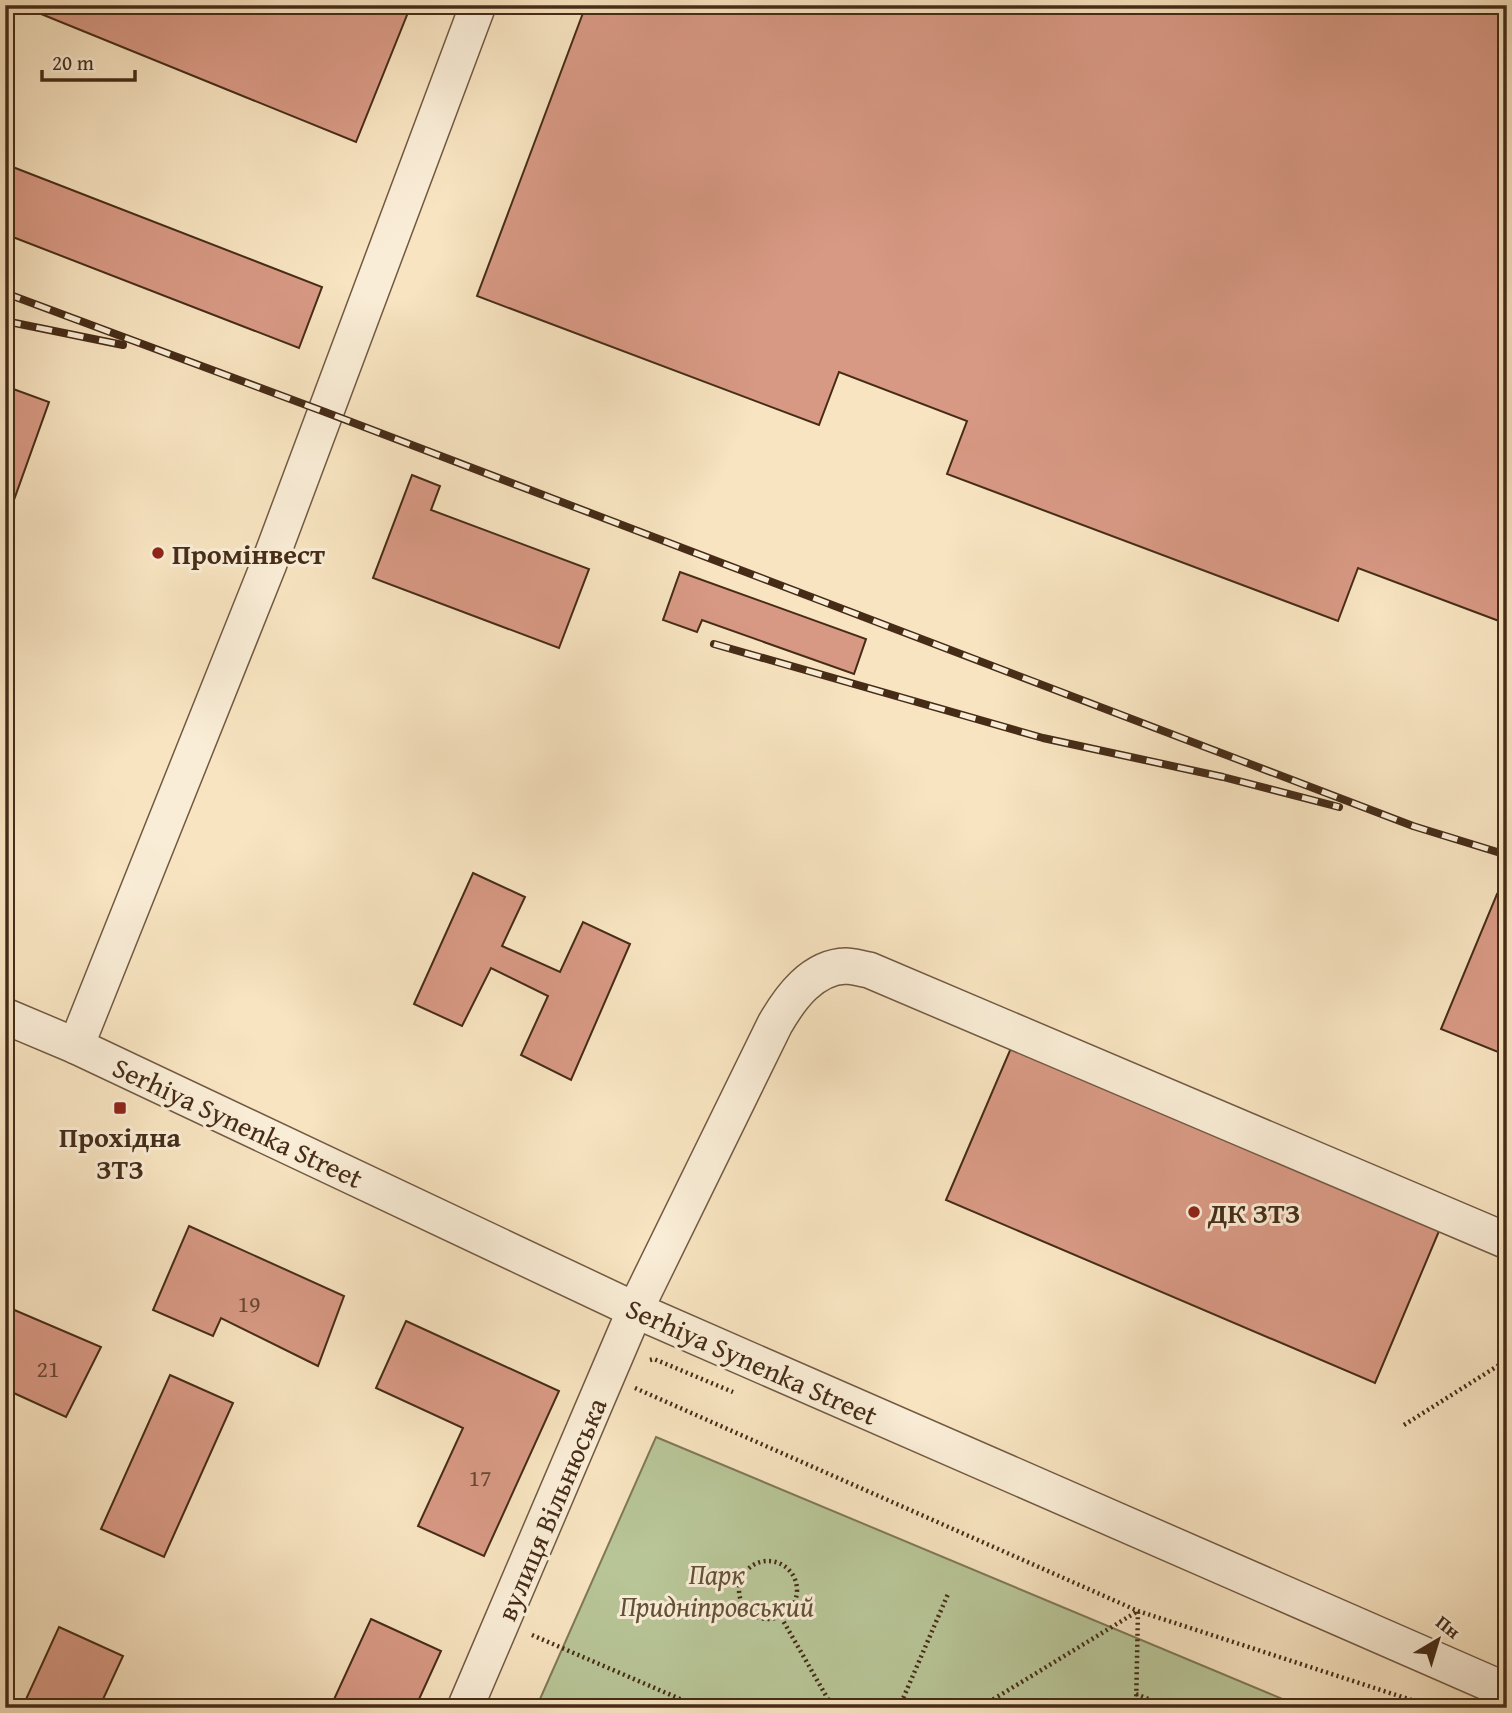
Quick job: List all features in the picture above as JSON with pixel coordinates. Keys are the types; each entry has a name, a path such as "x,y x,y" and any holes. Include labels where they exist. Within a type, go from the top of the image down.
{"street":[{"path":"76,1046 268,566 478,5"},
{"name":"вулиця Вільнюська","path":"465,1708 635,1310 788,1000 822,972 845,966 869,970 1507,1241"},
{"name":"Serhiya Synenka Street","path":"5,1016 76,1046 635,1310 1507,1691"}],"path":[{"path":"608,1376 654,1359 744,1397"},
{"path":"1404,1425 1507,1360"},
{"path":"608,1376 1138,1611 1436,1708"},
{"path":"772,1561 787,1568 794,1577 796,1597 791,1609 781,1617 769,1620 756,1618 746,1610 739,1599 738,1586 743,1574 752,1566 772,1561"},
{"path":"899,1708 948,1594"},
{"path":"1136,1708 1138,1611"},
{"path":"979,1708 1138,1611"},
{"path":"781,1617 833,1708"},
{"path":"502,1622 701,1708"},
{"path":"1136,1694 1171,1708"}],"green space":[{"name":"Парк Придніпровський","path":"656,1437 1304,1708 536,1708"}],"building":[{"path":"19,5 411,5 356,142"},
{"path":"586,5 1507,5 1507,624 1358,568 1338,621 947,474 967,421 839,372 819,425 477,296"},
{"path":"5,164 322,287 299,348 5,234"},
{"path":"5,386 49,402 5,525"},
{"path":"412,475 440,486 431,510 589,569 559,648 373,578"},
{"path":"680,572 866,639 854,674 702,620 697,632 663,620"},
{"path":"473,873 525,897 502,946 560,972 583,922 630,944 571,1080 521,1055 548,996 491,968 462,1026 414,1004"},
{"path":"1497,894 1507,898 1507,1030 1498,1052 1441,1029"},
{"name":"ДК ЗТЗ","path":"1014,1041 1442,1224 1375,1383 946,1200"},
{"path":"189,1226 344,1296 318,1366 221,1318 213,1336 153,1310"},
{"path":"5,1306 101,1347 66,1417 5,1389"},
{"path":"406,1321 559,1391 484,1556 418,1526 463,1428 376,1388"},
{"path":"170,1375 233,1403 164,1557 101,1529"},
{"path":"371,1619 441,1651 415,1708 330,1708"},
{"path":"59,1627 123,1656 99,1708 22,1708"}],"railway":[{"path":"5,293 1413,826 1507,855"},
{"path":"5,321 123,345"},
{"path":"714,644 1043,738 1223,777 1339,807"}],"place":[{"name":"Промінвест","path":"158,553"},
{"name":"Прохідна ЗТЗ","path":"120,1108"},
{"name":"ДК ЗТЗ","path":"1194,1212"}]}
